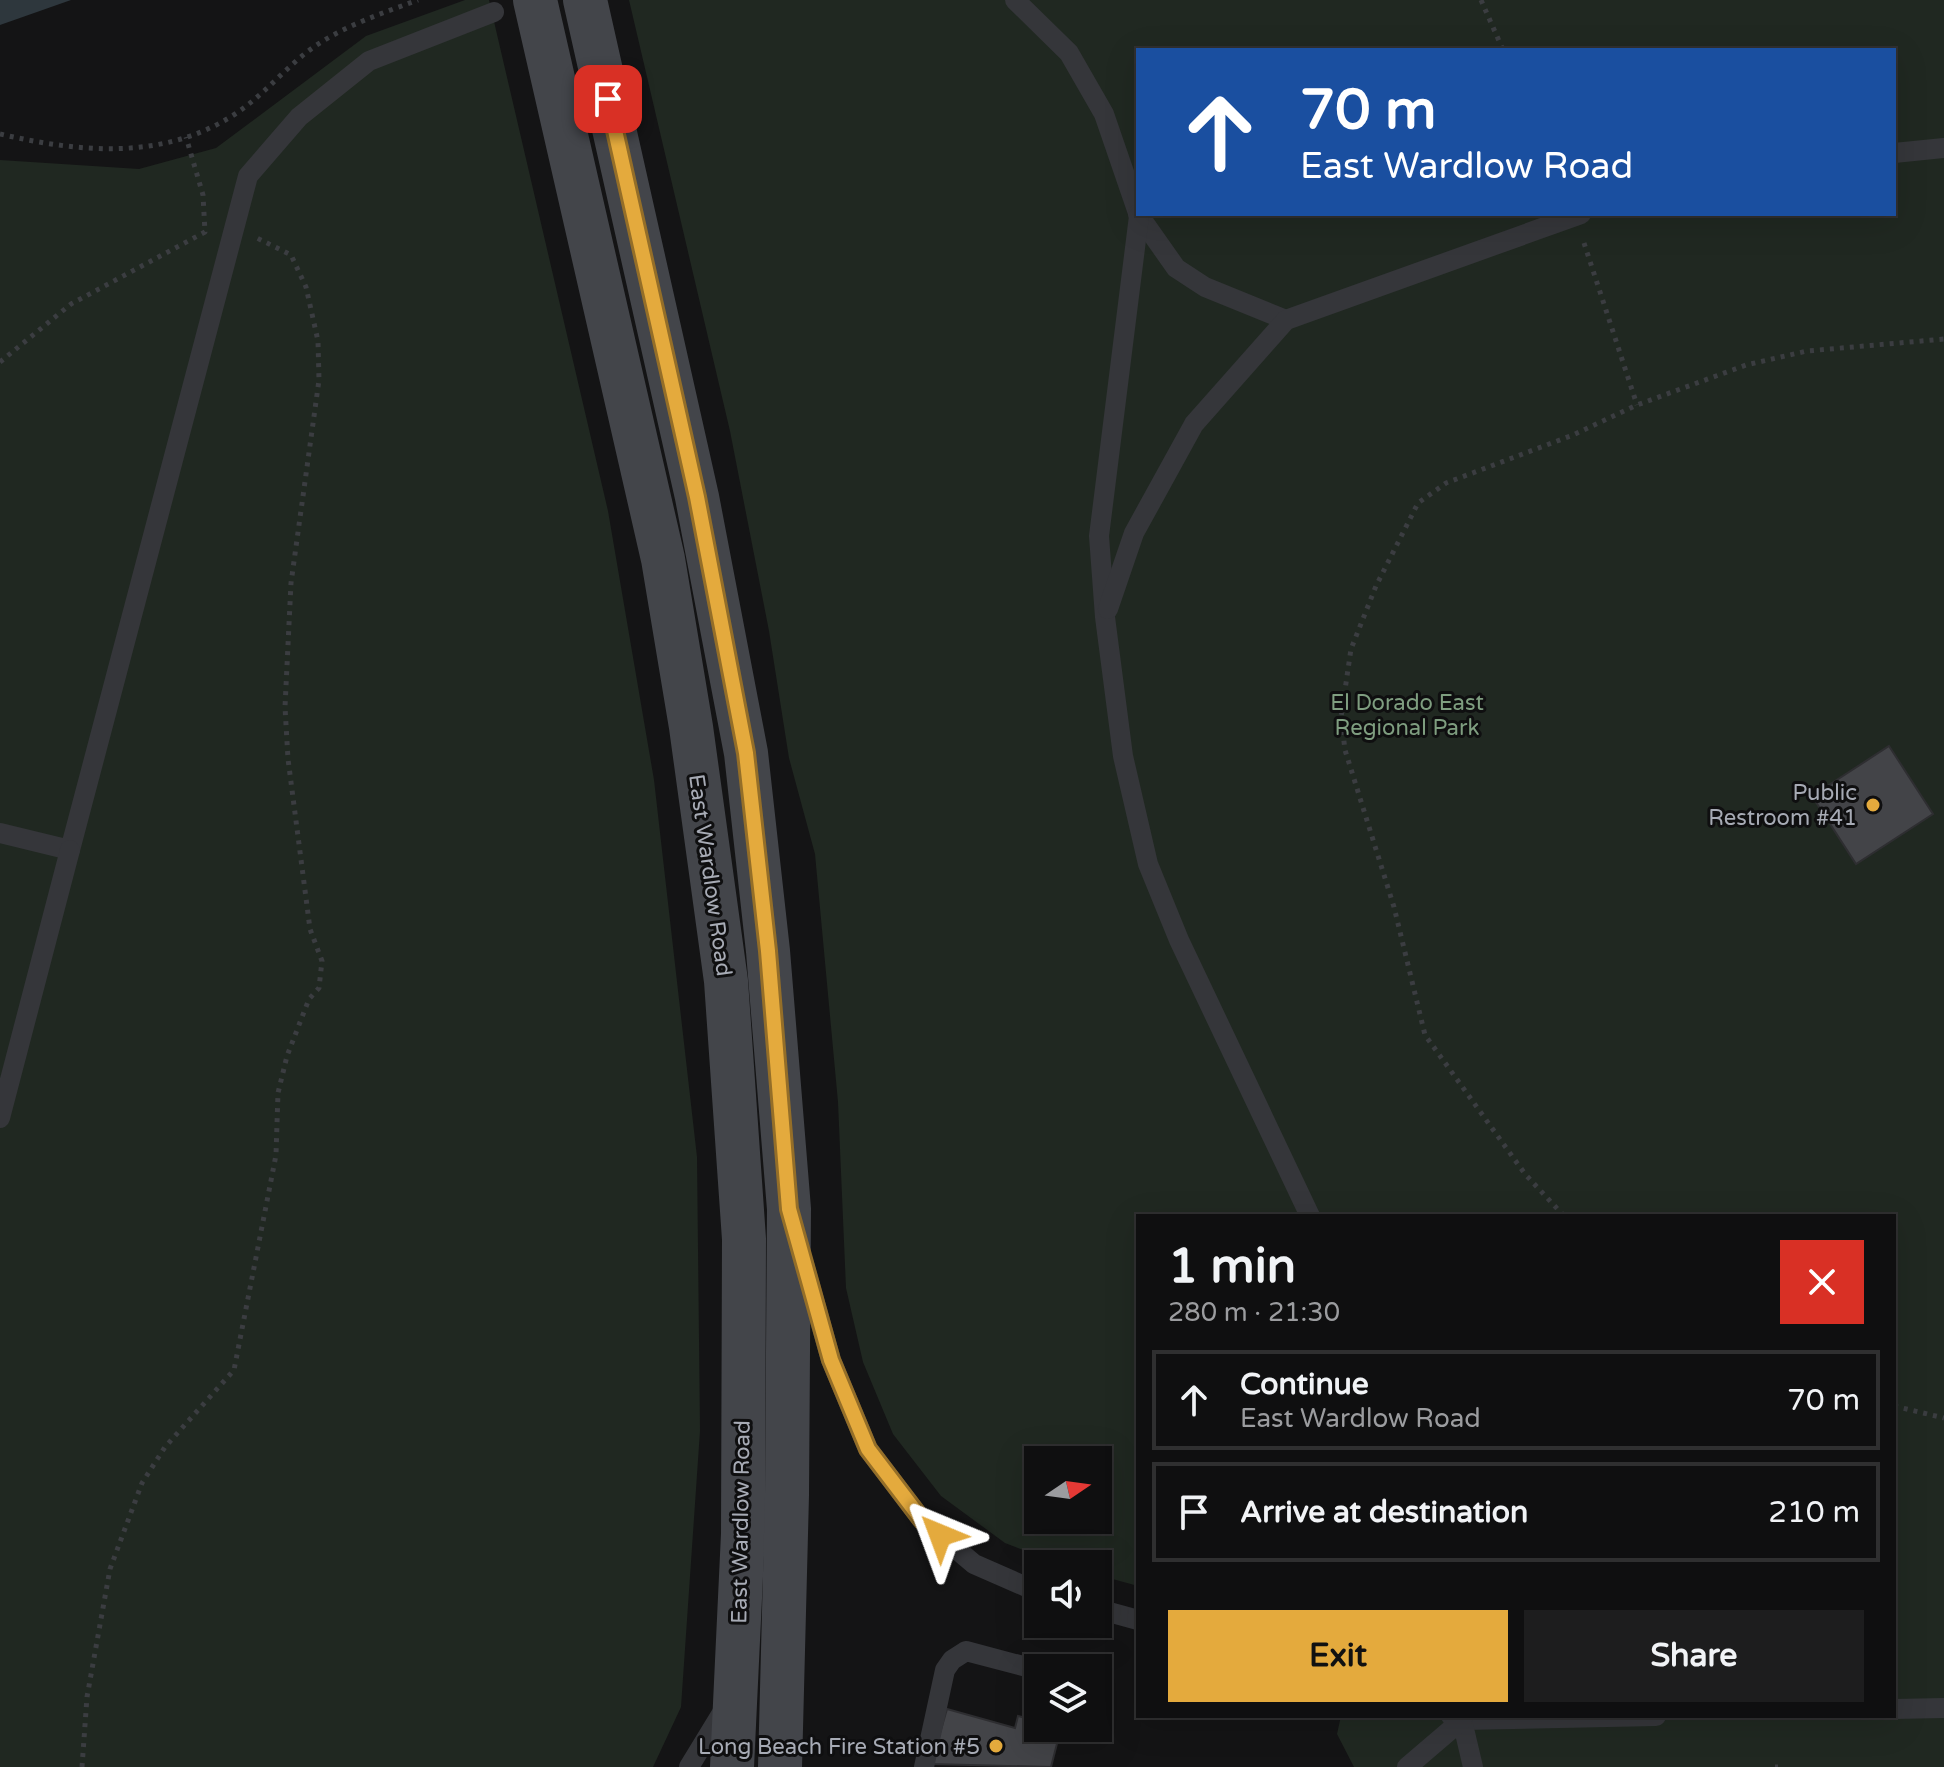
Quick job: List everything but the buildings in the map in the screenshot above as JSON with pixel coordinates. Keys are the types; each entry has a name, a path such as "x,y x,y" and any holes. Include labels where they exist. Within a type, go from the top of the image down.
{"main road":[{"name":"East Wardlow Road","path":"587,5 697,497 746,753 768,951 789,1209 787,1495 780,1767"},
{"name":"East Wardlow Road","path":"522,8 663,559 691,727 726,981 744,1239 743,1534 732,1767"}],"lane":[{"path":"1015,0 1069,53 1104,114 1136,208"},
{"path":"0,1118 248,176 299,117 369,61 522,8"},
{"path":"1896,153 1944,148"},
{"path":"1138,216 1099,536 1105,617 1123,756 1148,864 1179,940 1309,1214"},
{"path":"1139,216 1176,268 1218,294 1286,320"},
{"path":"1105,617 1134,533 1194,424 1286,320 1575,216"},
{"path":"0,833 70,850"},
{"path":"789,1209 831,1360 868,1449 922,1520 974,1564 1024,1586"},
{"path":"1112,1613 1136,1619"},
{"path":"924,1767 945,1670 952,1660 966,1651 1024,1666"},
{"path":"689,1767 734,1695"},
{"path":"1896,1709 1944,1708"},
{"path":"1407,1767 1457,1718"},
{"path":"1458,1718 1473,1767"}],"path":[{"path":"0,134 41,144 94,150 142,148 186,137 233,115 261,95 304,54 347,30 418,0"},
{"path":"1481,0 1502,48"},
{"path":"0,362 71,304 205,232 203,195 186,137"},
{"path":"1578,216 1637,405"},
{"path":"82,1767 87,1697 110,1569 125,1522 150,1471 165,1447 234,1370 276,1155 278,1093 287,1056 309,999 319,988 322,961 310,929 288,759 285,707 291,583 319,380 318,341 306,287 291,255 253,237"},
{"path":"1562,1214 1525,1174 1425,1035 1394,907 1345,750 1341,717 1351,649 1393,547 1418,503 1446,483 1573,435 1637,405 1746,365 1807,351 1944,339"},
{"path":"1896,1406 1944,1418"}],"green space":[{"path":"465,0 489,0 608,511 654,780 697,1157 700,1431 681,1707 653,1767 0,1767 0,160 139,169 216,148 366,36"},
{"name":"El Dorado East Regional Park","path":"629,0 1944,0 1944,1767 1354,1767 1337,1734 1341,1718 1896,1718 1896,1214 1136,1214 1136,1585 1112,1579 1112,1550 1024,1550 1005,1543 941,1496 893,1434 863,1362 846,1288 838,1102 815,854 789,758 769,631 730,431"}],"shaded area":[{"path":"0,0 71,0 0,25"}],"place":[{"name":"Public Restroom #41","path":"1873,805"},
{"name":"Long Beach Fire Station #5","path":"996,1746"}],"route":[{"path":"608,99 697,497 746,753 768,951 789,1209 831,1360 868,1449 922,1520 940,1535"}]}
